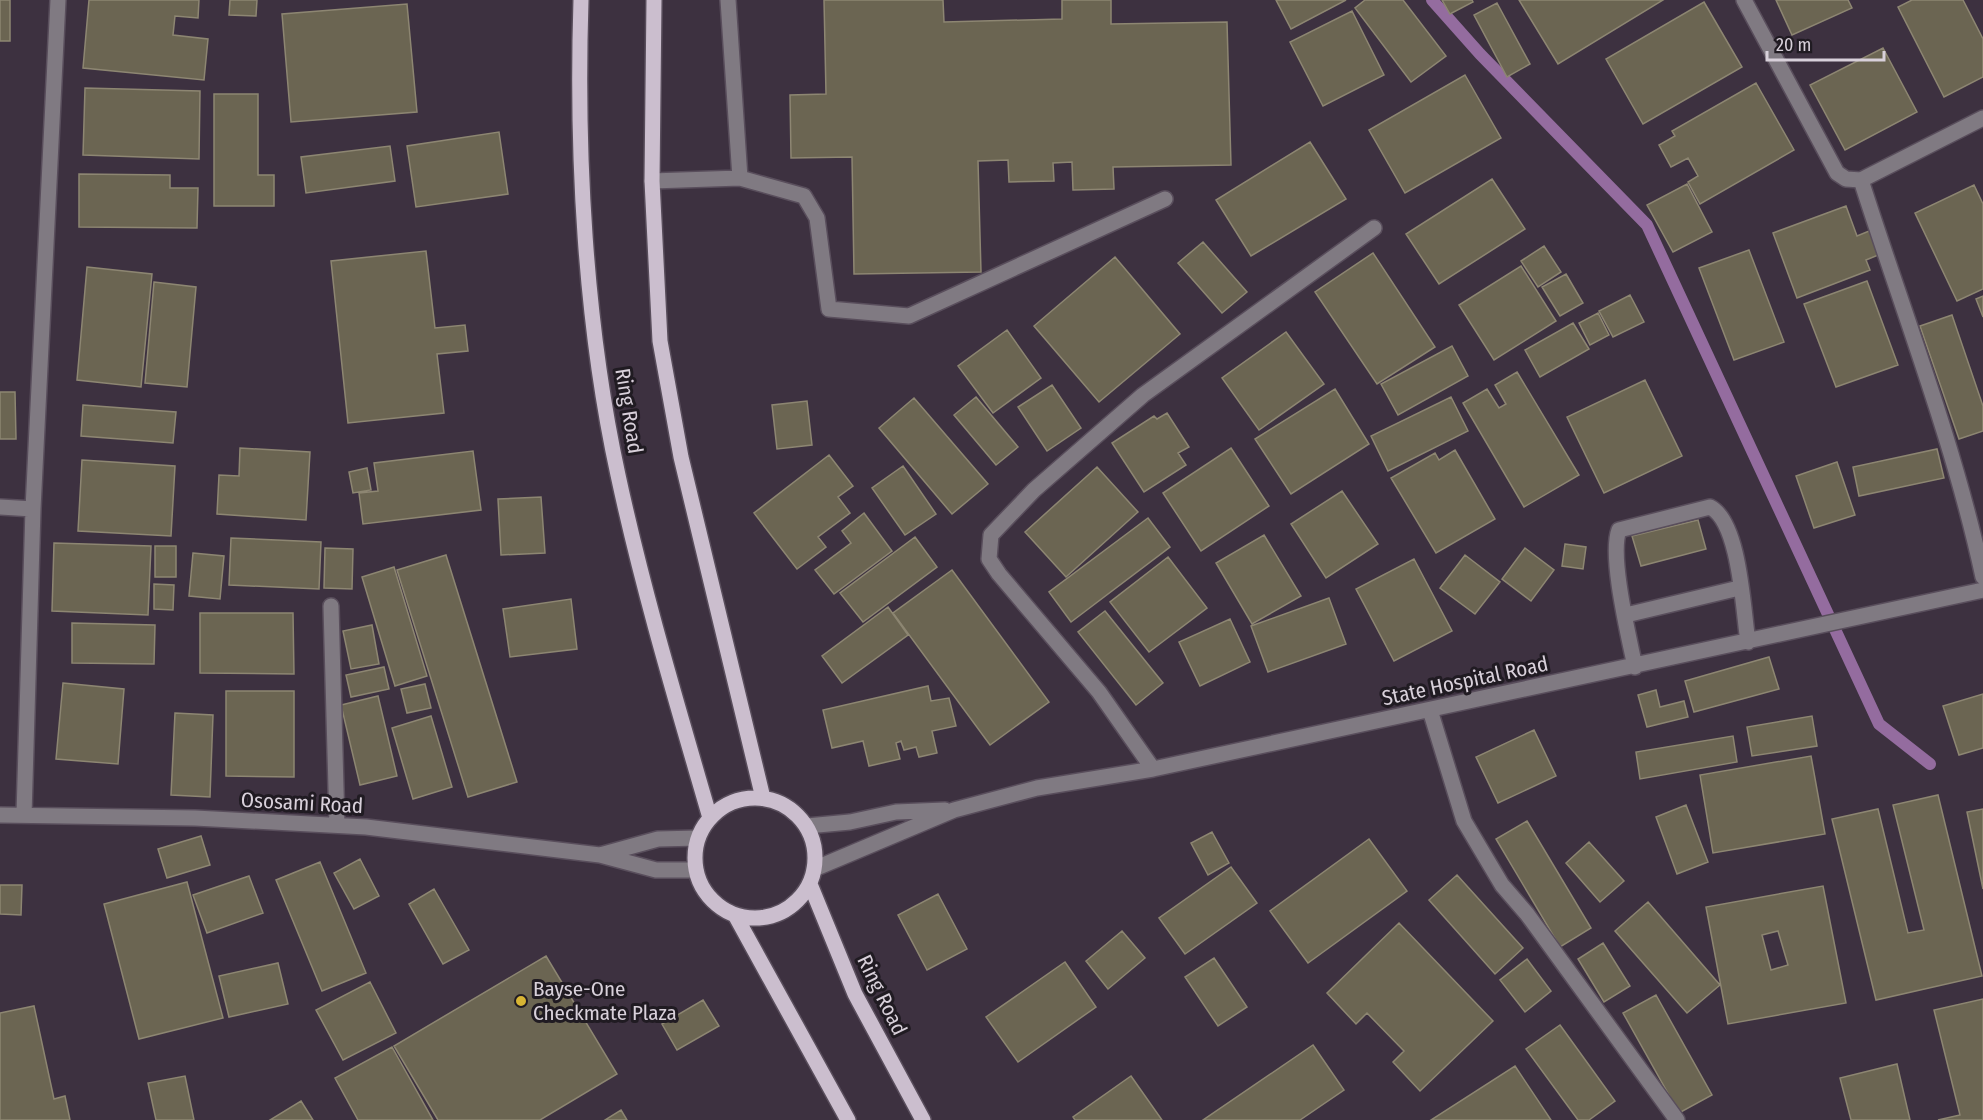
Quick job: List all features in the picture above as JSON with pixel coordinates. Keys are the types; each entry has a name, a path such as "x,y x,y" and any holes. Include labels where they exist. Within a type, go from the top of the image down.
{"main road":[{"name":"Ring Road","path":"581,0 579,67 585,227 597,348 618,474 669,678 710,818"},
{"name":"Ring Road","path":"654,0 652,182 660,341 681,458 763,798"},
{"path":"763,798 788,807 807,826 814,847 814,869 810,884 797,902 778,914 757,918 735,915 717,905 704,889 696,870 698,838 710,818 734,801 763,798"},
{"name":"Ring Road","path":"810,884 855,994 923,1120"},
{"path":"735,915 848,1120"}],"street":[{"path":"24,815 33,509 58,0"},
{"path":"728,0 740,178"},
{"path":"1744,0 1837,174 1846,179 1862,180 1983,118"},
{"path":"652,182 740,178 804,196 817,218 829,309 909,316 1166,198"},
{"path":"1862,180 1939,418 1973,531 1983,577"},
{"path":"1153,770 1099,693 999,574 990,559 990,535 1034,490 1143,395 1374,228"},
{"path":"0,507 33,509"},
{"path":"1635,667 1616,551 1618,534 1622,527 1710,507 1722,516 1731,534 1748,642"},
{"path":"1626,615 1739,588"},
{"name":"State Hospital Road","path":"954,810 1037,788 1153,770 1983,590"},
{"path":"331,606 337,825"},
{"path":"1430,710 1464,821 1502,885 1527,914 1677,1120"},
{"path":"807,826 850,822 896,812 954,810"},
{"path":"814,869 954,810"},
{"name":"Ososami Road","path":"0,815 195,818 337,825 600,855"},
{"path":"600,855 658,839 698,838"},
{"path":"600,855 656,870 696,870"}],"building":[{"path":"0,0 10,0 10,41 0,41"},
{"path":"89,0 199,0 198,18 175,16 173,35 208,39 204,80 83,68"},
{"path":"230,0 257,0 256,16 229,15"},
{"path":"824,0 943,0 944,22 1062,19 1062,0 1111,0 1111,24 1227,22 1231,165 1113,167 1114,189 1073,190 1072,162 1053,163 1054,181 1009,182 1008,160 978,161 981,272 854,274 852,157 791,158 790,95 826,94"},
{"path":"1276,0 1346,0 1291,29"},
{"path":"1365,0 1403,0 1446,56 1411,82 1355,8"},
{"path":"1442,0 1472,0 1473,2 1450,14"},
{"path":"1519,0 1663,0 1558,64"},
{"path":"1776,0 1848,0 1852,8 1792,35"},
{"path":"1912,0 1963,0 1983,39 1983,77 1944,97 1898,7"},
{"path":"1704,2 1742,67 1643,124 1606,59"},
{"path":"1497,3 1530,64 1507,77 1474,15"},
{"path":"407,4 417,112 291,122 282,14"},
{"path":"1352,11 1384,75 1323,106 1290,42"},
{"path":"1883,48 1917,112 1845,150 1810,85"},
{"path":"1465,75 1501,138 1405,193 1369,130"},
{"path":"1756,83 1794,150 1700,204 1688,182 1698,176 1688,158 1671,167 1659,145 1675,136 1672,131"},
{"path":"85,88 200,91 199,159 83,155"},
{"path":"214,94 258,94 258,175 274,175 274,206 214,206"},
{"path":"499,132 508,194 416,207 407,146"},
{"path":"1310,142 1346,199 1251,256 1216,200"},
{"path":"390,146 395,181 306,193 301,157"},
{"path":"79,174 170,175 170,188 198,188 197,228 79,227"},
{"path":"1492,179 1525,229 1439,284 1406,234"},
{"path":"1687,184 1712,232 1673,252 1647,205"},
{"path":"1974,185 1983,204 1983,289 1957,301 1915,213"},
{"path":"1846,206 1857,236 1874,229 1883,253 1866,260 1870,270 1797,298 1773,233"},
{"path":"1203,242 1247,292 1222,313 1178,263"},
{"path":"1544,246 1561,272 1538,287 1521,261"},
{"path":"1749,250 1784,342 1734,360 1699,268"},
{"path":"426,251 435,328 465,325 468,351 437,354 444,413 348,423 331,261"},
{"path":"1373,253 1435,347 1377,384 1315,292"},
{"path":"1115,257 1180,334 1099,402 1034,326"},
{"path":"1521,266 1556,321 1494,360 1459,305"},
{"path":"87,267 152,274 141,387 77,380"},
{"path":"1566,274 1583,303 1560,316 1542,287"},
{"path":"1867,281 1898,365 1836,387 1804,304"},
{"path":"154,282 196,287 187,387 145,383"},
{"path":"1630,295 1644,322 1613,337 1599,311"},
{"path":"1983,296 1983,317 1976,299"},
{"path":"1598,313 1609,335 1590,345 1579,323"},
{"path":"1952,315 1983,406 1983,431 1959,439 1920,326"},
{"path":"1573,323 1589,349 1540,377 1525,350"},
{"path":"1007,330 1041,378 993,413 958,366"},
{"path":"1286,332 1324,384 1259,430 1222,378"},
{"path":"1452,346 1468,376 1398,415 1381,384"},
{"path":"1517,372 1579,475 1524,507 1463,403 1487,389 1499,408 1506,404 1495,385"},
{"path":"1645,380 1682,456 1604,493 1567,417"},
{"path":"1052,385 1081,428 1047,451 1018,407"},
{"path":"1335,389 1369,444 1291,494 1255,439"},
{"path":"0,392 15,392 16,439 0,439"},
{"path":"976,397 1018,447 996,465 954,415"},
{"path":"1451,397 1468,431 1388,471 1371,436"},
{"path":"914,398 988,484 952,514 879,428"},
{"path":"807,401 812,445 777,449 772,405"},
{"path":"83,405 176,412 173,443 81,436"},
{"path":"1167,413 1189,447 1178,453 1186,465 1144,492 1112,443 1154,416 1157,419"},
{"path":"240,448 310,452 306,520 217,514 219,475 239,476"},
{"path":"1231,448 1269,506 1201,551 1163,493"},
{"path":"1937,449 1944,478 1859,496 1853,467"},
{"path":"1455,450 1495,519 1436,553 1391,478 1435,453 1439,460"},
{"path":"473,451 481,510 363,524 359,493 378,491 374,463"},
{"path":"829,455 853,486 838,497 850,513 818,537 826,547 797,569 754,513"},
{"path":"82,460 175,466 171,536 78,531"},
{"path":"1837,462 1855,515 1814,528 1796,476"},
{"path":"903,466 936,514 905,535 872,488"},
{"path":"1097,467 1138,512 1066,577 1025,532"},
{"path":"367,468 371,490 353,493 349,472"},
{"path":"1342,491 1378,544 1326,578 1291,524"},
{"path":"541,497 545,553 501,555 498,499"},
{"path":"864,513 892,551 834,594 815,570 851,543 842,531"},
{"path":"1148,518 1170,547 1071,622 1049,592"},
{"path":"1698,520 1706,549 1641,566 1632,536"},
{"path":"1264,535 1301,596 1252,624 1216,563"},
{"path":"915,537 937,567 863,622 840,593"},
{"path":"231,538 321,542 319,589 229,585"},
{"path":"54,543 151,546 148,615 52,611"},
{"path":"1565,544 1586,547 1583,569 1562,566"},
{"path":"155,546 176,546 176,577 155,577"},
{"path":"325,548 353,549 352,589 324,588"},
{"path":"1525,548 1554,570 1531,601 1502,579"},
{"path":"193,553 224,556 220,599 189,596"},
{"path":"446,555 517,782 468,797 397,570"},
{"path":"1465,555 1500,582 1475,614 1440,588"},
{"path":"1168,557 1207,608 1149,652 1110,602"},
{"path":"1414,559 1452,631 1394,661 1356,589"},
{"path":"394,567 427,676 395,686 362,577"},
{"path":"952,570 1049,702 990,745 893,613"},
{"path":"154,584 174,585 173,610 154,609"},
{"path":"1329,598 1346,644 1268,672 1251,626"},
{"path":"571,599 577,649 510,657 503,609"},
{"path":"888,607 908,635 842,683 822,656"},
{"path":"1105,611 1163,683 1136,705 1078,632"},
{"path":"200,613 293,613 294,674 200,673"},
{"path":"1230,619 1250,662 1200,686 1179,642"},
{"path":"72,623 155,625 154,664 72,663"},
{"path":"372,625 379,664 351,669 343,631"},
{"path":"1769,657 1779,689 1694,712 1685,681"},
{"path":"384,667 389,689 351,697 346,675"},
{"path":"63,683 124,689 118,764 56,759"},
{"path":"425,684 431,708 407,713 401,689"},
{"path":"928,686 931,701 949,698 956,726 932,731 937,753 919,757 916,747 904,750 901,741 896,743 900,759 869,766 863,741 832,748 823,710"},
{"path":"1656,690 1660,707 1684,701 1688,717 1647,727 1638,695"},
{"path":"226,691 294,691 294,777 226,776"},
{"path":"1983,694 1983,748 1959,755 1943,706"},
{"path":"378,696 397,776 360,785 341,705"},
{"path":"175,713 213,715 210,797 171,795"},
{"path":"431,716 452,787 413,799 392,728"},
{"path":"1812,716 1817,746 1752,756 1747,727"},
{"path":"1534,730 1556,776 1498,803 1476,757"},
{"path":"1733,736 1737,762 1640,779 1636,752"},
{"path":"1811,756 1825,834 1713,853 1700,775"},
{"path":"1938,795 1982,976 1876,1000 1832,819 1878,809 1908,933 1924,930 1893,805"},
{"path":"1686,805 1708,862 1677,874 1656,817"},
{"path":"1983,809 1983,889 1967,812"},
{"path":"1527,821 1591,928 1560,947 1496,839"},
{"path":"1212,832 1229,863 1208,875 1191,843"},
{"path":"201,836 210,865 167,878 158,849"},
{"path":"1369,839 1407,891 1308,963 1270,911"},
{"path":"1589,842 1624,881 1600,902 1566,863"},
{"path":"360,859 379,896 354,909 334,873"},
{"path":"320,862 366,973 322,991 276,880"},
{"path":"1231,867 1257,903 1185,954 1159,918"},
{"path":"1457,875 1523,948 1495,974 1429,900"},
{"path":"249,876 263,913 207,933 193,895"},
{"path":"187,882 223,1018 139,1039 104,904"},
{"path":"0,885 22,885 21,915 0,914"},
{"path":"1823,886 1846,1003 1728,1024 1706,907","holes":["1778,931 1788,965 1771,970 1762,935"]},
{"path":"434,889 469,950 443,964 409,904"},
{"path":"938,894 967,949 927,970 898,915"},
{"path":"1648,902 1720,985 1687,1013 1615,931"},
{"path":"1399,923 1493,1021 1420,1091 1393,1062 1404,1051 1367,1013 1356,1024 1327,993"},
{"path":"1122,931 1145,958 1108,989 1086,961"},
{"path":"1603,943 1630,986 1604,1002 1578,959"},
{"name":"Bayse-One Checkmate Plaza","path":"546,956 617,1074 540,1120 438,1120 394,1046"},
{"path":"1214,958 1247,1007 1218,1026 1185,977"},
{"path":"1527,959 1551,991 1525,1012 1500,980"},
{"path":"1065,962 1096,1007 1018,1062 986,1017"},
{"path":"278,963 288,1004 229,1017 219,976"},
{"path":"370,982 396,1033 343,1060 316,1010"},
{"path":"1656,995 1712,1095 1679,1113 1623,1013"},
{"path":"1983,999 1983,1120 1938,1120 1960,1115 1934,1010"},
{"path":"703,1000 719,1026 677,1050 662,1024"},
{"path":"34,1006 54,1099 65,1096 70,1120 0,1120 0,1013"},
{"path":"1560,1025 1615,1101 1589,1120 1578,1120 1526,1049"},
{"path":"1313,1045 1344,1090 1300,1120 1203,1120"},
{"path":"392,1047 433,1120 358,1120 335,1078"},
{"path":"1897,1064 1910,1120 1851,1120 1840,1078"},
{"path":"1515,1066 1551,1120 1431,1120"},
{"path":"185,1076 194,1120 156,1120 148,1083"},
{"path":"1131,1076 1162,1120 1075,1120 1073,1117"},
{"path":"301,1101 313,1120 270,1120"},
{"path":"621,1110 627,1120 605,1120"}],"waterway":[{"path":"1432,0 1480,54 1647,225 1879,724 1930,764"}],"place":[{"name":"Bayse-One Checkmate Plaza","path":"521,1001"}]}
